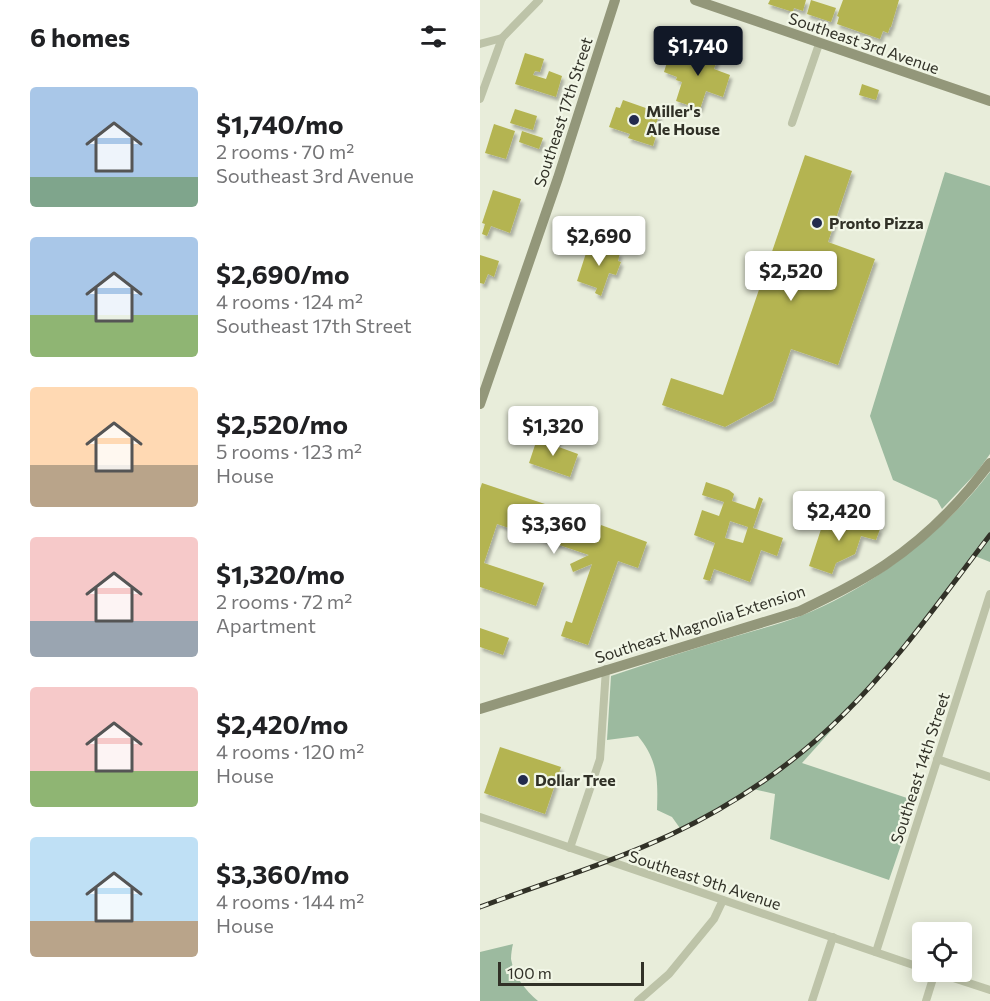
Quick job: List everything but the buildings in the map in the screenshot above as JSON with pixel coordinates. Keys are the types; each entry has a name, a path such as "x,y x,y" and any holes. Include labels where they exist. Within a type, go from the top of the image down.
{"main road":[{"name":"Southeast 17th Street","path":"480,404 558,178 615,0"},
{"name":"Southeast 3rd Avenue","path":"695,0 990,101"},
{"name":"Southeast Magnolia Extension","path":"480,709 800,611 885,565 921,537 957,502 990,463"}],"street":[{"path":"480,99 502,38 539,0"},
{"path":"480,44 502,38"},
{"path":"792,123 819,44"},
{"name":"Southeast 14th Street","path":"876,951 990,594"},
{"path":"570,848 600,759 606,669"},
{"path":"937,759 990,777"},
{"name":"Southeast 9th Avenue","path":"480,817 912,964"},
{"path":"638,1001 669,974 714,919 723,900"},
{"path":"813,1001 833,937"},
{"path":"926,1001 932,982"},
{"path":"966,982 990,990"}],"green space":[{"path":"945,172 990,186 990,454 977,472 942,509 937,500 893,480 870,416"},
{"path":"990,472 990,562 975,556 892,663 802,763 916,801 889,880 770,839 775,794 753,789 682,831 672,817 657,810 655,771 645,745 638,736 607,740 611,676 777,624 829,604 855,590 906,556 952,515"},
{"path":"513,944 511,959 517,977 538,1001 480,1001 480,952"}],"railway":[{"path":"480,907 601,864 672,834 718,810 763,782 824,733 883,673 990,535"}],"place":[{"name":"Miller's Ale House","path":"634,120"},
{"name":"Pronto Pizza","path":"817,223"},
{"name":"Dollar Tree","path":"523,780"}]}
